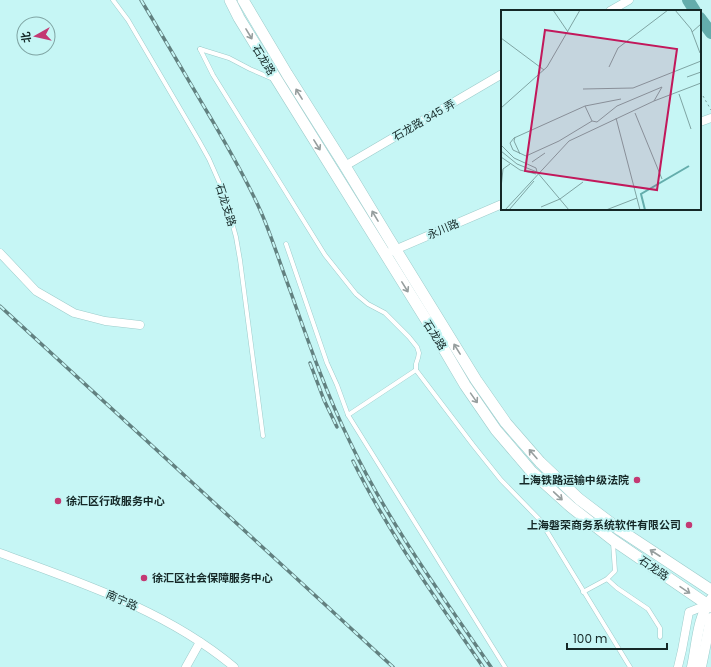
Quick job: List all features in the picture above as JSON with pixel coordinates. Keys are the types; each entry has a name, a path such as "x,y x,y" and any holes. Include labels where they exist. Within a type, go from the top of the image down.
{"main road":[{"name":"石龙路","path":"230,0 239,18 465,385 496,430 531,471 570,507 613,540 710,604"},
{"name":"石龙路","path":"243,0 395,250 476,380 506,423 540,462 579,499 620,530 711,590"}],"street":[{"path":"612,10 629,0"},
{"name":"石龙路 345 弄","path":"345,166 501,75"},
{"path":"701,122 711,118"},
{"name":"永川路","path":"384,254 501,204"},
{"path":"0,253 36,291 74,313 105,321 140,324"},
{"name":"南宁路","path":"0,553 110,594 155,616 200,642 234,667"},
{"path":"678,667 688,612 710,604"},
{"path":"692,667 701,620 710,604"},
{"path":"701,667 711,618"},
{"path":"186,667 200,642"}],"lane":[{"name":"石龙支路","path":"113,0 128,20 199,141 224,194 240,260 263,436"},
{"path":"277,80 250,69 229,58 200,49 217,82 325,256 356,294 368,304 385,313 417,347 419,353 416,370 496,474 540,520 630,667"},
{"path":"286,244 327,363 348,415 505,667"},
{"path":"348,415 416,370"},
{"path":"583,592 607,579 614,571 613,540"},
{"path":"607,579 617,588 648,609 660,628 660,637"}],"path":[{"path":"703,96 711,110"}],"waterway":[{"path":"688,0 694,10"},
{"path":"701,19 711,33"}],"railway":[{"path":"141,0 223,138 255,199 269,231 325,386 365,472 398,529 434,585 491,667"},
{"path":"0,306 393,667"},
{"path":"310,363 324,400 337,427"},
{"path":"353,461 398,541 483,667"}],"place":[{"name":"上海铁路运输中级法院","path":"637,480"},
{"name":"徐汇区行政服务中心","path":"58,501"},
{"name":"上海磐荣商务系统软件有限公司","path":"689,525"},
{"name":"徐汇区社会保障服务中心","path":"144,578"}]}
